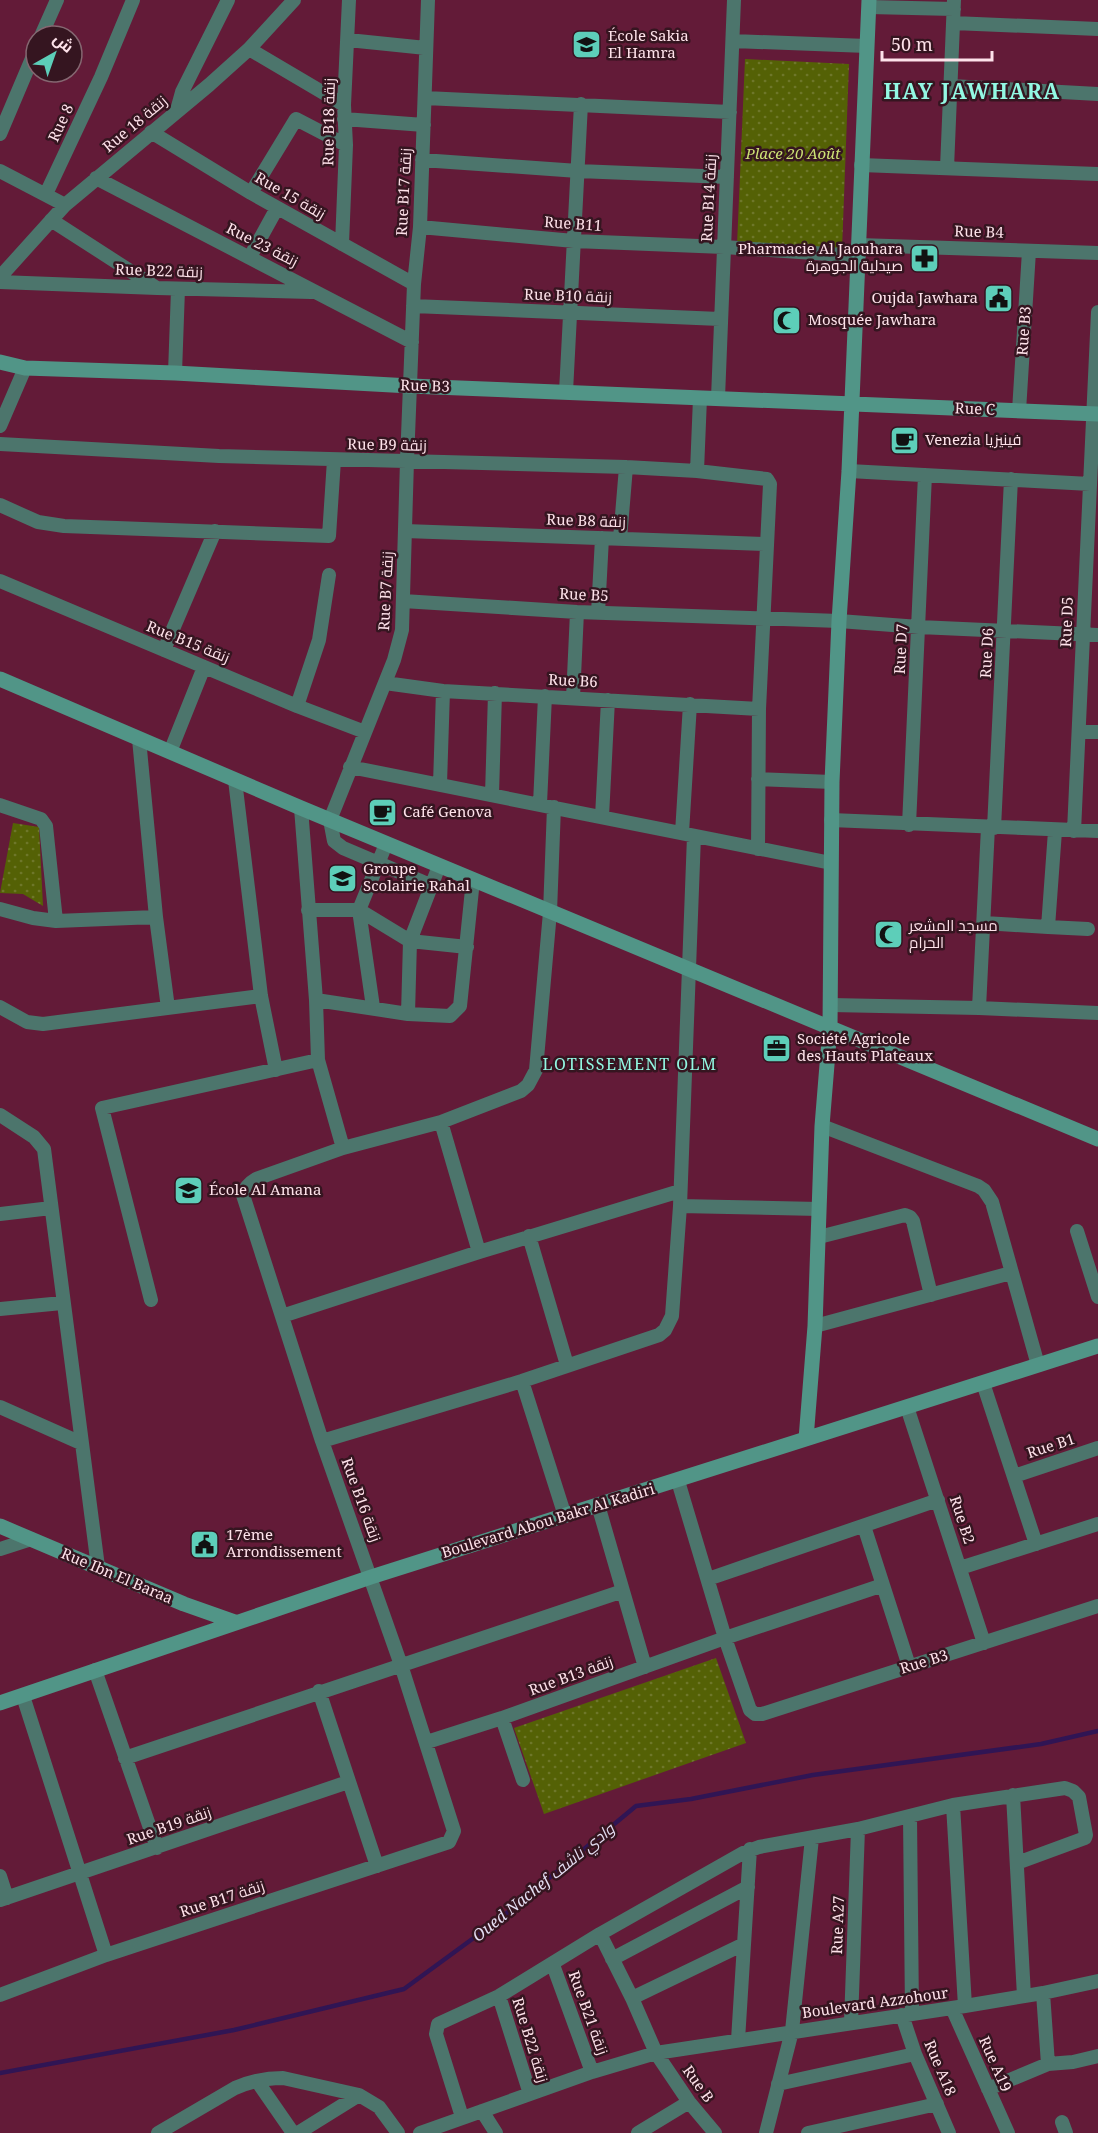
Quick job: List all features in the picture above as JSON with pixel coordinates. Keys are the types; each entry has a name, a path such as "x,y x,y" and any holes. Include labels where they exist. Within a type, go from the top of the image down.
{"main road":[{"path":"806,1440 815,1326 822,1126 830,1028 832,782 849,471 869,4"},
{"name":"Rue B3","path":"0,362 25,368 851,404"},
{"name":"Rue C","path":"851,404 1096,414"},
{"path":"0,679 300,808 1098,1139"},
{"name":"Boulevard Abou Bakr Al Kadiri","path":"0,1702 371,1577 1098,1346"},
{"name":"Rue Ibn El Baraa","path":"0,1526 184,1604 235,1622"}],"street":[{"path":"46,24 57,0"},
{"name":"Rue 8","path":"46,194 133,0"},
{"path":"177,110 182,92 228,0"},
{"name":"Rue 18 زنقة","path":"0,277 65,205 209,85 249,49 294,0"},
{"name":"Rue B18 زنقة","path":"342,244 346,145 344,105 349,0"},
{"name":"Rue B17 زنقة","path":"410,386 414,284 420,227 428,0"},
{"name":"Rue B14 زنقة","path":"718,398 734,0"},
{"path":"869,4 954,10 1098,29"},
{"path":"947,168 954,10"},
{"path":"348,40 426,48"},
{"path":"733,41 867,46"},
{"path":"249,49 344,105"},
{"path":"0,134 24,77"},
{"path":"951,86 1098,94"},
{"path":"425,98 730,112"},
{"path":"566,392 581,104"},
{"path":"251,193 296,119 346,145"},
{"path":"344,119 424,125"},
{"name":"Rue 15 زنقة","path":"151,132 251,193 414,284"},
{"path":"422,160 578,171 727,177"},
{"path":"861,165 1098,174"},
{"path":"0,171 65,205"},
{"name":"Rue 23 زنقة","path":"96,178 412,342"},
{"path":"250,256 277,208"},
{"path":"51,220 157,288"},
{"name":"Rue B11","path":"420,227 574,241 858,250"},
{"name":"Rue B4","path":"858,250 1098,253"},
{"name":"Rue B3","path":"1019,411 1029,251"},
{"name":"Rue B22 زنقة","path":"0,282 316,292"},
{"path":"175,373 178,289"},
{"name":"Rue B10 زنقة","path":"413,306 720,319"},
{"name":"Rue D5","path":"1074,831 1083,634 1092,566 1090,484 1096,414 1098,312"},
{"path":"0,426 25,368"},
{"name":"Rue B7 زنقة","path":"330,820 385,683 402,630 410,386"},
{"path":"697,471 700,398"},
{"name":"Rue B9 زنقة","path":"0,444 334,460 626,467 765,478 770,484 766,544"},
{"path":"0,505 38,522 52,525 329,536 334,460"},
{"path":"620,539 626,467"},
{"path":"849,471 1090,484"},
{"name":"Rue D7","path":"909,825 925,475"},
{"name":"Rue D6","path":"979,1008 1004,630 1011,479"},
{"path":"164,650 215,531"},
{"name":"Rue B8 زنقة","path":"405,531 766,544"},
{"path":"598,613 602,538"},
{"path":"758,849 759,709 766,544"},
{"path":"297,706 319,640 329,575"},
{"name":"Rue B15 زنقة","path":"0,581 297,706 365,732"},
{"name":"Rue B5","path":"403,601 577,612 839,621 1098,635"},
{"path":"573,698 577,612"},
{"path":"170,752 204,667"},
{"name":"Rue B6","path":"385,683 443,690 759,709"},
{"path":"440,784 443,690"},
{"path":"492,795 495,693"},
{"path":"300,808 316,1000 318,1059 343,1148 441,1122 521,1091 533,1079 536,1070 550,912 545,696"},
{"path":"602,817 608,700"},
{"path":"322,1441 522,1381 659,1335 665,1330 672,1316 680,1206 689,970 690,704"},
{"path":"1079,732 1098,732"},
{"path":"138,739 156,917 168,1008"},
{"path":"350,766 831,863"},
{"path":"758,779 832,782"},
{"path":"235,780 261,996 276,1070"},
{"path":"0,805 41,819 46,826 56,921"},
{"path":"330,820 332,836 338,844 430,885"},
{"path":"831,820 1098,831"},
{"path":"1049,921 1055,831"},
{"path":"372,1007 359,910 386,843"},
{"path":"408,1014 410,941 439,866"},
{"path":"316,1000 408,1014 450,1016 460,1006 473,880"},
{"path":"0,909 33,918 56,921 156,917"},
{"path":"308,910 359,910 410,941 467,947"},
{"path":"984,923 1049,921 1088,929"},
{"path":"0,1007 27,1022 42,1024 261,996"},
{"path":"831,1005 1098,1013"},
{"path":"151,1300 102,1108 318,1059"},
{"path":"0,1115 6,1123 34,1137 44,1149 62,1303 98,1567"},
{"path":"441,1122 479,1251"},
{"path":"822,1126 984,1190 992,1202 1038,1365"},
{"name":"Rue B16 زنقة","path":"343,1148 256,1179 250,1182 243,1195 322,1441 427,1742 454,1831 453,1837"},
{"path":"282,1316 479,1251 680,1191"},
{"path":"680,1206 819,1209"},
{"path":"0,1214 51,1208"},
{"path":"819,1237 905,1215 910,1217 930,1295"},
{"path":"1077,1231 1098,1297"},
{"path":"529,1236 567,1365"},
{"path":"815,1326 1011,1273"},
{"path":"0,1309 62,1303"},
{"path":"522,1381 565,1516"},
{"path":"983,1383 1036,1544"},
{"path":"0,1407 81,1443"},
{"name":"Rue B2","path":"907,1407 984,1643"},
{"name":"Rue B1","path":"1014,1476 1098,1448"},
{"path":"678,1480 725,1638"},
{"path":"708,1579 938,1500"},
{"path":"598,1505 645,1667"},
{"path":"960,1568 1098,1524"},
{"path":"864,1526 909,1666"},
{"path":"0,1549 31,1539"},
{"name":"Rue B13 زنقة","path":"427,1742 883,1585"},
{"path":"125,1758 319,1691 623,1591"},
{"name":"Rue B3","path":"725,1638 750,1710 756,1714 762,1714 1098,1606"},
{"path":"95,1670 157,1848"},
{"path":"319,1691 377,1866"},
{"path":"23,1696 106,1955"},
{"path":"502,1718 522,1780"},
{"name":"Rue B19 زنقة","path":"4,1899 348,1782"},
{"path":"462,2117 436,2034 440,2022 499,1996 553,1965 600,1934 750,1849 858,1829 953,1805 1065,1788 1072,1791 1079,1797 1086,1835 1082,1840 1017,1863"},
{"path":"1013,1795 1024,1996"},
{"path":"953,1805 959,2007"},
{"name":"Rue A18","path":"910,1816 907,2014 915,2054 949,2133"},
{"name":"Rue A27","path":"851,2022 858,1829"},
{"name":"Rue B17 زنقة","path":"0,1995 106,1955 449,1842 453,1837"},
{"path":"766,2133 792,2031 812,1838"},
{"path":"738,2040 750,1849"},
{"path":"0,1876 4,1899"},
{"path":"612,1959 748,1887"},
{"name":"Rue B","path":"600,1934 656,2053 689,2102 715,2133"},
{"path":"632,1998 744,1944"},
{"name":"Rue B21 زنقة","path":"553,1965 592,2072"},
{"name":"Boulevard Azzohour","path":"420,2133 592,2072 656,2053 959,2007 1098,1981"},
{"path":"1043,1993 1048,2064"},
{"name":"Rue B22 زنقة","path":"499,1996 530,2094"},
{"name":"Rue A19","path":"959,2007 988,2090 1008,2133"},
{"path":"778,2084 915,2054"},
{"path":"988,2090 1048,2064 1073,2062 1098,2056"},
{"path":"158,2133 211,2101 246,2084 283,2078 359,2095 379,2107 398,2133"},
{"path":"257,2081 293,2133"},
{"path":"298,2133 359,2095"},
{"path":"638,2133 689,2102"},
{"path":"808,2133 937,2104"},
{"path":"482,2110 496,2133"}],"green space":[{"name":"Place 20 Août","path":"745,59 849,64 842,250 737,245"},
{"path":"13,823 39,827 43,906 23,894 0,893"},
{"path":"716,1658 746,1743 544,1814 514,1728"}],"waterway":[{"name":"Oued Nachef وادي ناشف","path":"0,2073 234,2030 404,1989 501,1918 636,1806 691,1799 813,1775 1041,1744 1098,1731"}],"place":[{"name":"École Sakia El Hamra","path":"587,45"},
{"name":"Pharmacie Al Jaouhara صيدلية الجوهرة","path":"924,258"},
{"name":"Oujda Jawhara","path":"999,298"},
{"name":"Mosquée Jawhara","path":"787,320"},
{"name":"Venezia فينيزيا","path":"904,440"},
{"name":"Café Genova","path":"382,812"},
{"name":"Groupe Scolairie Rahal","path":"342,878"},
{"name":"مسجد المشعر الحرام","path":"888,935"},
{"name":"Société Agricole des Hauts Plateaux","path":"776,1048"},
{"name":"École Al Amana","path":"188,1190"},
{"name":"17ème Arrondissement","path":"205,1544"}],"district":[{"name":"HAY JAWHARA","path":"972,92"},
{"name":"LOTISSEMENT OLM","path":"630,1064"}]}
